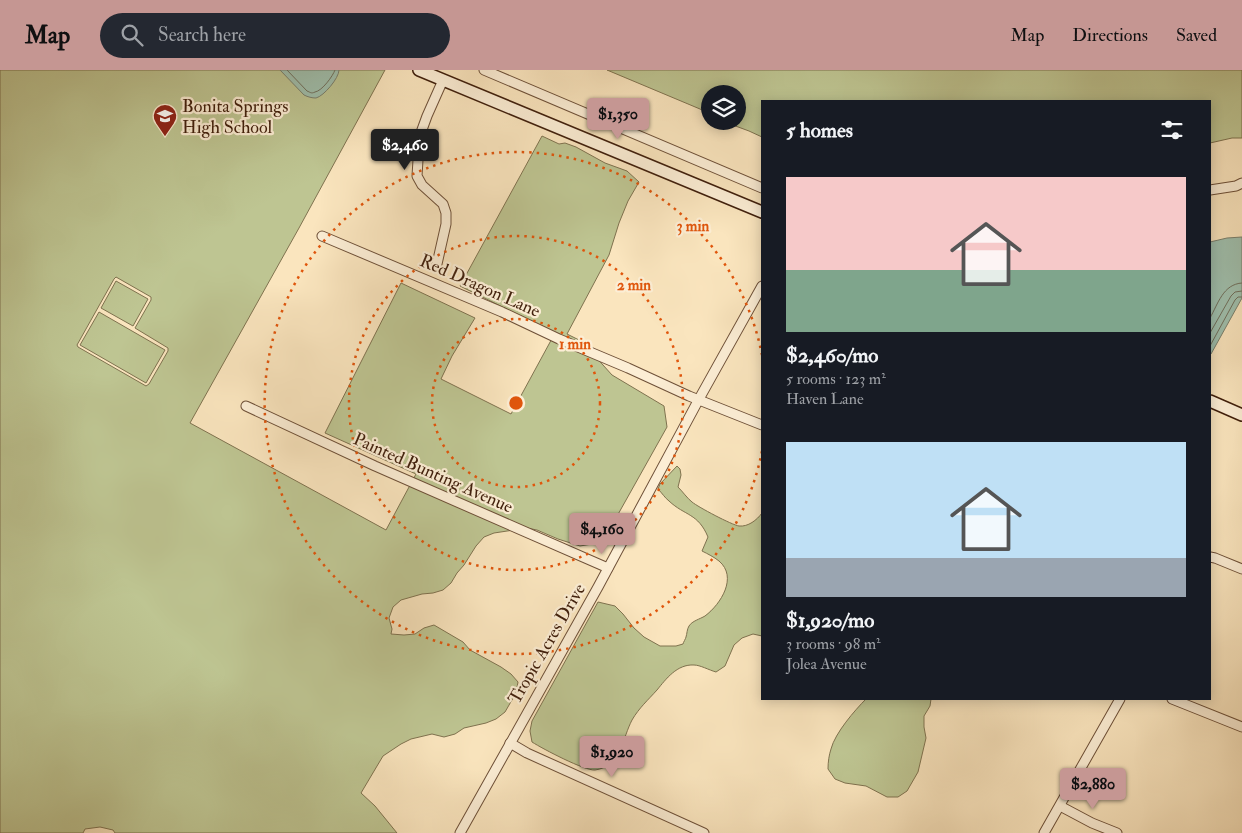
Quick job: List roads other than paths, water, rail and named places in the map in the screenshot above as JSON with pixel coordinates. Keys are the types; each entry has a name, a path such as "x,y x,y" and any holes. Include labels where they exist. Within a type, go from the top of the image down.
{"street":[{"path":"419,70 761,212"},
{"path":"484,70 761,188"},
{"path":"436,264 446,224 446,213 443,204 422,185 417,176 418,160 415,149 427,116 444,80"},
{"path":"1211,190 1236,186 1242,183"},
{"name":"Red Dragon Lane","path":"322,236 502,312 689,396 761,425"},
{"name":"Tropic Acres Drive","path":"460,833 761,288"},
{"path":"1211,402 1242,415"},
{"name":"Painted Bunting Avenue","path":"246,406 375,466 608,568"},
{"path":"1211,557 1242,569"},
{"path":"1044,833 1119,700"},
{"path":"1174,700 1242,727"},
{"path":"510,743 527,753 704,833"},
{"path":"1060,806 1092,823 1117,833"}],"water":[{"path":"280,70 339,70 337,77 330,86 323,94 316,98 304,95"},
{"path":"1242,237 1242,298 1211,354 1211,242"}],"place":[{"name":"Bonita Springs High School","path":"165,137"}]}
